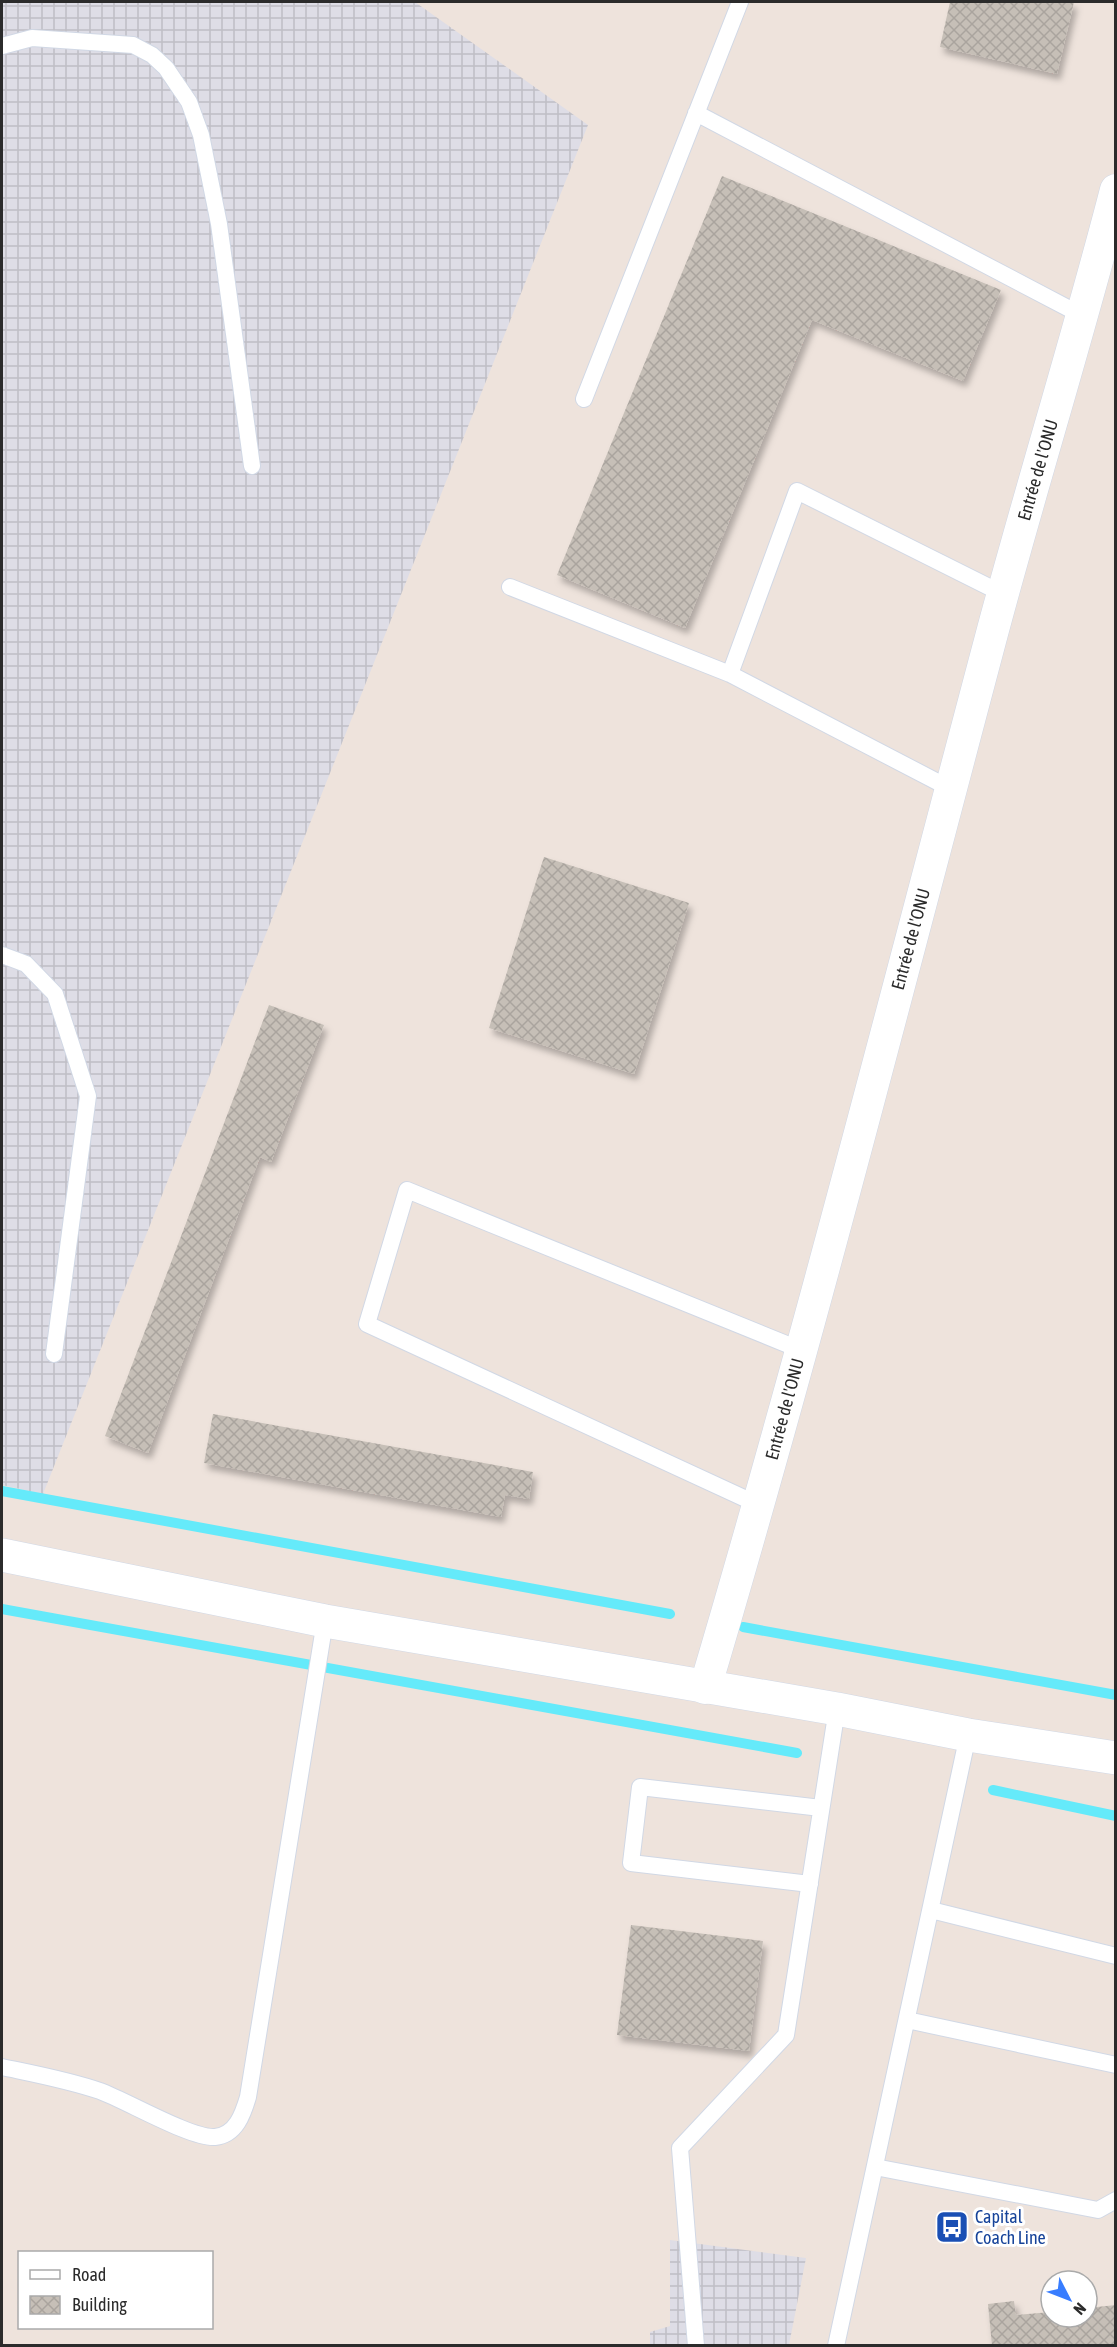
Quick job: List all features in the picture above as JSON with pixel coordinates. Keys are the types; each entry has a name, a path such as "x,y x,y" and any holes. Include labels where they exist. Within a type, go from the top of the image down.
{"main road":[{"path":"2,1555 325,1621 837,1709 969,1735 1116,1758"}],"street":[{"name":"Entrée de l'ONU","path":"705,1688 759,1505 1003,594 1083,316 1116,190"}],"lane":[{"path":"584,399 740,2"},
{"path":"2,46 32,38 133,45 152,55 166,68 189,102 201,135 219,224 252,466"},
{"path":"696,113 1083,316"},
{"path":"730,674 797,491 1003,594"},
{"path":"510,587 730,674 951,789"},
{"path":"2,955 26,964 55,994 88,1096 54,1354"},
{"path":"759,1505 367,1324 407,1190 801,1350"},
{"path":"2,2067 56,2078 100,2091 197,2135 217,2137 231,2130 242,2118 248,2097 325,1621"},
{"path":"696,2346 680,2148 786,2035 837,1709"},
{"path":"836,2346 969,1735"},
{"path":"810,1884 630,1863 640,1787 821,1808"},
{"path":"931,1910 1116,1956"},
{"path":"907,2020 1116,2066"},
{"path":"875,2167 1098,2210 1116,2200"}],"shaded area":[{"path":"2,2 415,2 588,125 43,1494 2,1485"},
{"path":"670,2240 806,2258 789,2345 650,2346 650,2332 670,2326"}],"building":[{"path":"950,2 1074,2 1057,74 940,47"},
{"path":"722,176 1001,290 963,381 812,320 685,628 557,575"},
{"path":"544,857 689,903 634,1074 489,1028"},
{"path":"269,1005 324,1025 271,1162 260,1157 148,1453 105,1436"},
{"path":"213,1414 533,1472 529,1499 505,1495 501,1517 204,1463"},
{"path":"631,1925 763,1941 749,2051 617,2035"},
{"path":"1014,2301 1016,2315 1039,2313 1039,2329 1099,2329 1099,2307 1116,2305 1116,2346 992,2346 988,2304"}],"waterway":[{"path":"2,1491 670,1614"},
{"path":"2,1609 797,1753"},
{"path":"743,1627 1116,1695"},
{"path":"993,1790 1116,1816"}],"place":[{"name":"Capital Coach Line","path":"952,2227"}]}
